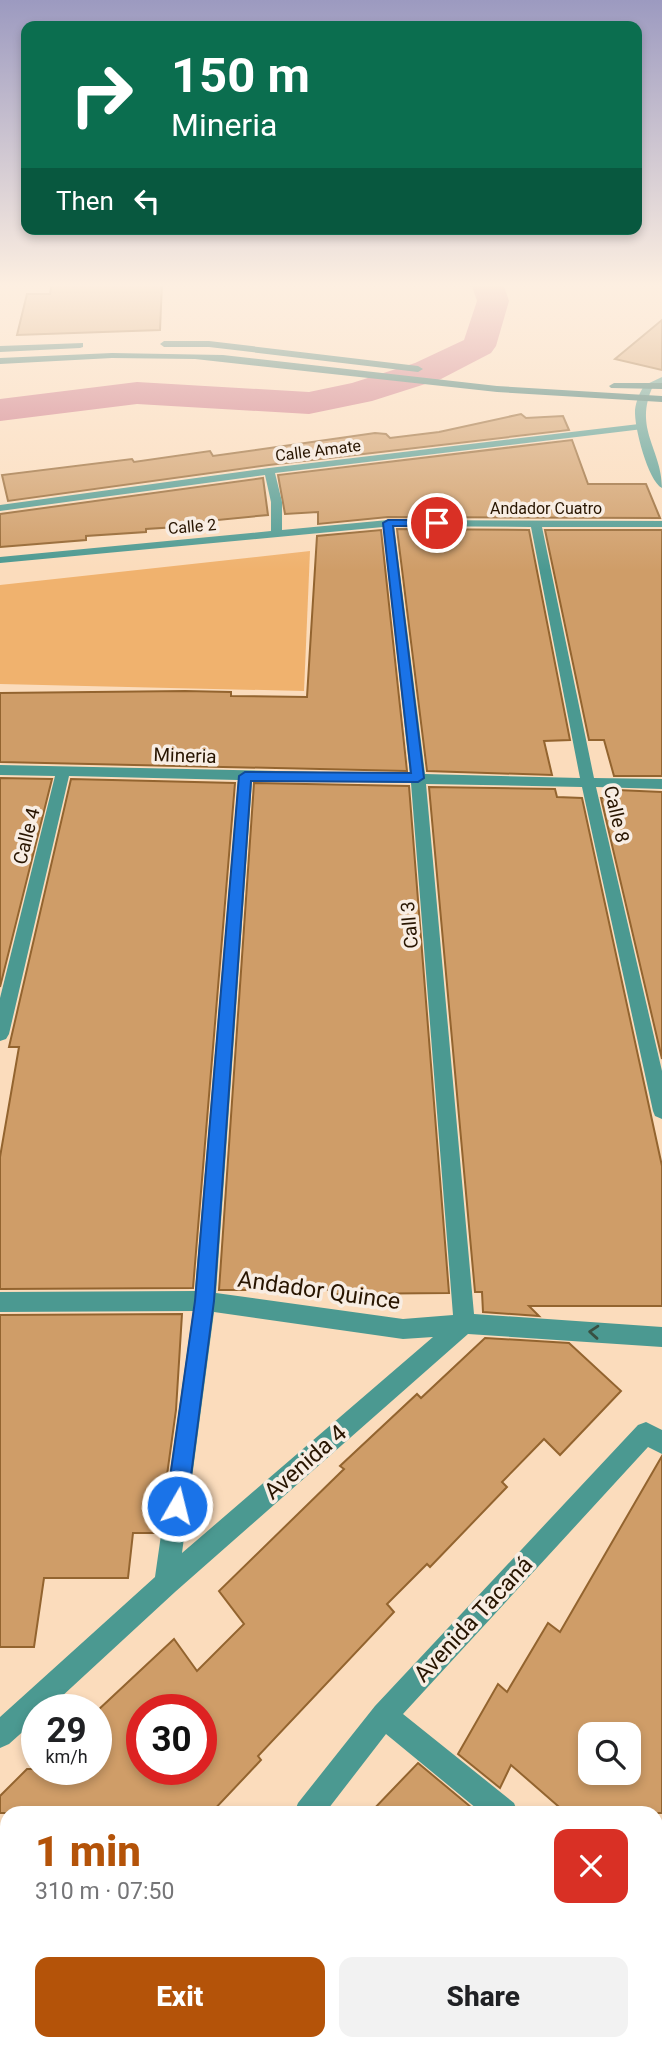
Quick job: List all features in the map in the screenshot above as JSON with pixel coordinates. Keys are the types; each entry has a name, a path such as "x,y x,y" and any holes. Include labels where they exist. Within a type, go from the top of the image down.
{"main road":[{"path":"425,379 662,398"},
{"path":"502,379 515,385 540,382"},
{"path":"603,386 662,386"}],"street":[{"path":"662,380 648,386 640,398 639,427 662,485"},
{"name":"Calle Amate","path":"0,508 269,471 639,427"},
{"path":"269,471 278,511 276,534"},
{"name":"Calle 2","path":"0,560 388,523"},
{"name":"Andador Cuatro","path":"388,523 662,524"},
{"name":"Call 3","path":"388,523 418,778 464,1324"},
{"name":"Calle 8","path":"536,524 588,782 662,1111"},
{"name":"Mineria","path":"0,770 662,784"},
{"name":"Calle 4","path":"0,1034 63,771"},
{"path":"166,1583 205,1301 245,776"},
{"name":"Andador Quince","path":"0,1302 205,1301 402,1329 464,1324"},
{"path":"464,1324 662,1337"},
{"name":"Avenida 4","path":"0,1735 166,1583 464,1324"},
{"name":"Avenida Tacaná","path":"313,1806 384,1715 657,1436"},
{"path":"384,1715 495,1806"}],"shaded area":[{"path":"310,551 304,691 0,684 0,585"}],"building":[{"path":"521,414 526,418 563,416 569,430 269,465 8,501 2,475 132,459 134,462 210,451 213,456 375,433 386,434 390,438 439,432"},
{"path":"572,440 588,484 646,484 660,518 388,517 318,524 318,512 285,514 278,475"},
{"path":"263,478 268,515 176,524 177,527 146,529 146,532 86,536 86,540 0,547 0,514"},
{"path":"397,529 529,530 570,740 544,741 552,775 427,771"},
{"path":"381,530 407,771 0,762 0,693 185,691 231,692 231,696 307,697 317,536"},
{"path":"545,530 662,530 662,776 614,776 604,740 589,740"},
{"path":"0,778 52,779 0,987"},
{"path":"71,779 235,783 193,1288 0,1289 0,1157 19,1047 9,1047"},
{"path":"254,783 409,786 449,1293 334,1294 334,1290 219,1290"},
{"path":"429,787 555,789 557,797 582,798 662,1166 662,1306 529,1306 539,1316 483,1312 482,1292 475,1292"},
{"path":"617,790 662,792 662,1059 601,798 619,798"},
{"path":"182,1314 176,1410 159,1533 133,1533 128,1578 44,1578 34,1647 0,1647 0,1315"},
{"path":"485,1338 569,1343 621,1391 560,1455 544,1439 502,1482 507,1487 430,1567 427,1564 387,1604 394,1612 258,1756 261,1760 218,1806 0,1806 0,1796 21,1775 21,1785 112,1785 112,1697 174,1639 197,1671 244,1624 219,1591 344,1469 340,1466 417,1394 421,1398"},
{"path":"662,1456 662,1806 558,1806 511,1765 500,1788 458,1754 498,1684 507,1692 548,1623 560,1632"},
{"path":"418,1763 470,1806 377,1806"}],"waterway":[{"path":"0,410 137,393 309,403 359,393 404,379"}],"route":[{"path":"177,1506 205,1301 245,776 418,778 388,523 437,523"}]}
